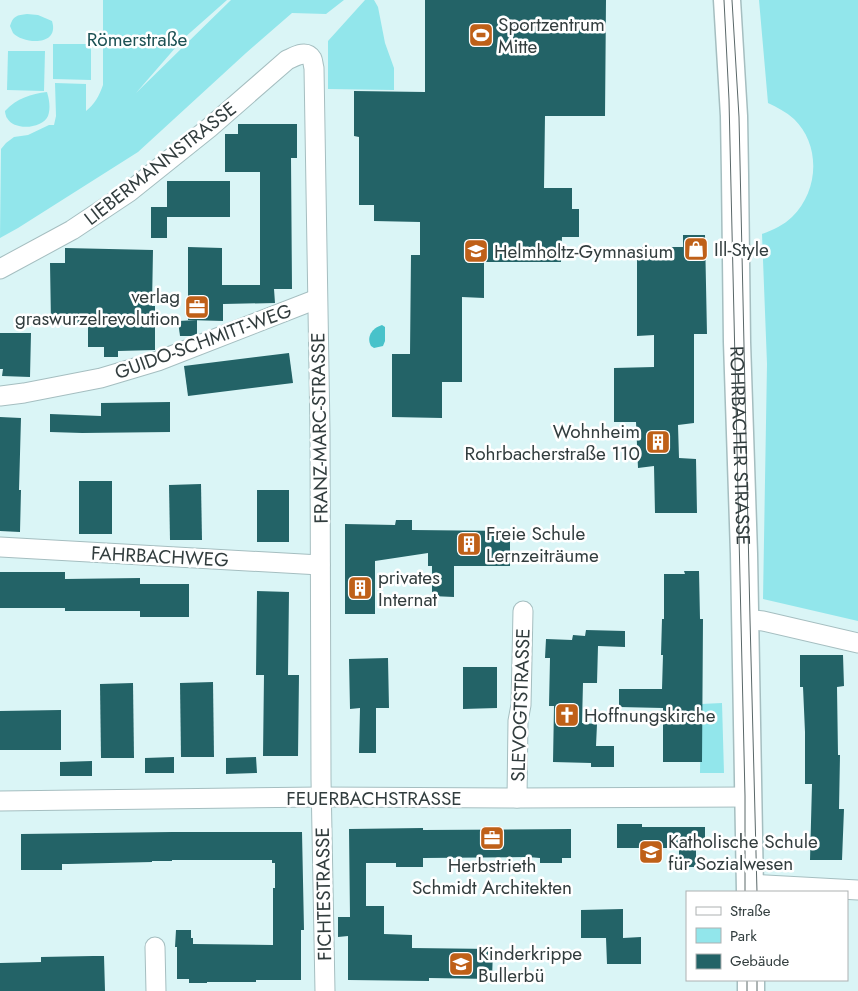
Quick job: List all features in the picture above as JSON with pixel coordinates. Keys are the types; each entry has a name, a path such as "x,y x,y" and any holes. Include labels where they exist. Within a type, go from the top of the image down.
{"main road":[{"name":"ROHRBACHER STRASSE","path":"727,0 734,116 737,342 750,888"}],"street":[{"name":"LIEBERMANNSTRASSE","path":"0,269 72,230 129,192 209,128 287,60 300,54 307,55 312,59"},
{"name":"FRANZ-MARC-STRASSE","path":"312,59 314,68 320,432 321,797"},
{"name":"GUIDO-SCHMITT-WEG","path":"0,396 24,394 101,378 158,361 317,299"},
{"name":"FAHRBACHWEG","path":"0,547 320,565"},
{"name":"SLEVOGTSTRASSE","path":"518,798 518,721 521,705 523,611"},
{"path":"745,619 763,621 858,642"},
{"name":"FEUERBACHSTRASSE","path":"0,801 321,797 748,797"},
{"name":"FICHTESTRASSE","path":"321,797 325,991"},
{"path":"750,888 858,890"},
{"path":"155,947 156,991"}],"green space":[{"name":"Römerstraße","path":"103,0 227,0 183,39 136,93 231,0 344,0 326,14 292,13 138,152 0,238 1,149 14,137 28,135 49,125 54,125 56,116 55,83 86,84 86,111 94,103 103,85"},
{"path":"365,0 374,0 378,7 385,43 394,68 394,90 328,89 328,41"},
{"path":"759,0 858,0 858,621 763,599 767,364 762,234 774,229 792,217 801,206 808,194 813,168 809,142 803,130 791,116 768,103"},
{"path":"27,14 38,15 52,21 53,29 51,35 46,39 32,41 18,37 13,33 10,26 14,18"},
{"path":"53,44 91,44 91,80 53,79"},
{"path":"8,51 45,51 44,91 7,90"},
{"path":"47,92 49,113 40,124 21,127 11,122 7,117 5,111 14,103 30,95"},
{"path":"722,703 724,773 700,773 701,704"}],"shaded area":[{"path":"382,325 385,327 385,341 383,346 374,348 371,346 369,339 371,333 378,326"}],"building":[{"path":"425,0 606,0 605,116 545,116 544,188 572,188 572,209 579,209 579,237 562,237 561,262 484,262 484,298 462,297 462,382 442,382 442,418 392,417 392,354 410,354 411,255 420,255 420,222 374,221 374,205 359,205 359,137 354,136 354,91 425,92"},
{"path":"238,124 297,124 297,158 291,158 292,289 274,289 275,303 223,304 223,321 188,320 188,247 222,248 222,285 260,285 260,172 225,172 225,134 238,134"},
{"path":"167,181 230,181 230,217 167,217 167,238 151,238 151,207 167,207"},
{"path":"683,235 705,235 707,334 694,334 694,423 678,425 679,458 696,459 697,513 655,513 654,466 638,468 636,422 614,422 614,368 654,367 654,335 637,336 637,247 683,247"},
{"path":"65,248 153,250 152,306 155,306 155,350 118,351 118,357 104,357 104,347 88,347 88,323 51,323 50,263 65,263"},
{"path":"197,320 197,334 180,336 178,321"},
{"path":"0,333 31,333 30,377 2,376 3,369 0,369"},
{"path":"289,353 293,383 188,396 184,366"},
{"path":"170,402 170,432 50,432 50,414 101,416 101,403"},
{"path":"0,417 21,418 20,532 0,531"},
{"path":"79,481 112,481 112,534 79,534"},
{"path":"201,484 202,540 170,540 169,485"},
{"path":"257,490 289,490 289,542 257,542"},
{"path":"396,520 412,520 412,530 510,531 510,566 454,566 454,597 432,596 432,566 428,566 428,553 375,561 375,614 345,614 345,524 395,525"},
{"path":"684,571 699,571 700,619 703,619 702,762 663,762 663,708 619,707 619,689 662,689 663,655 661,655 662,619 664,619 664,574 685,574"},
{"path":"0,572 65,572 65,579 140,578 140,584 189,584 189,617 140,617 140,611 65,611 65,608 0,608"},
{"path":"257,591 289,592 288,675 299,675 298,756 263,756 264,675 256,675"},
{"name":"Hoffnungskirche","path":"586,630 625,631 625,647 598,646 597,683 583,683 582,723 597,724 596,746 614,746 614,767 591,767 591,763 553,762 554,706 549,706 550,658 545,658 546,639 572,640 573,635 585,636"},
{"path":"800,655 843,655 844,686 837,687 838,755 840,755 839,809 844,809 842,860 810,860 812,784 805,784 805,732 803,687 800,687"},
{"path":"388,658 389,708 376,708 376,753 359,753 360,708 350,709 349,659"},
{"path":"463,667 497,667 497,708 463,709"},
{"path":"213,682 214,757 181,757 180,683"},
{"path":"133,683 134,758 101,758 100,684"},
{"path":"61,710 61,750 0,750 0,711"},
{"path":"174,757 174,773 145,773 145,758"},
{"path":"256,757 257,773 226,774 226,758"},
{"path":"92,761 92,776 60,776 60,762"},
{"path":"617,824 642,824 642,827 705,827 705,848 696,848 696,867 679,867 679,848 617,848"},
{"path":"423,828 423,830 571,829 571,858 562,858 562,863 540,863 540,858 528,857 423,858 423,867 396,867 396,863 366,863 366,906 384,906 384,934 412,935 412,948 493,949 492,979 429,978 429,981 348,980 348,936 338,937 338,917 350,917 349,829"},
{"path":"302,832 304,930 301,930 301,980 189,983 189,979 177,979 176,930 191,930 193,944 273,945 275,863 272,863 272,860 172,860 62,864 62,870 21,870 21,834"},
{"path":"623,909 623,938 641,937 641,964 607,964 606,938 581,938 581,910"},
{"path":"104,956 105,991 0,991 0,963 41,962 41,957"}],"tram line":[{"path":"724,0 729,100 745,796 745,891"},
{"path":"732,0 739,117 757,891"},
{"path":"747,981 747,991"},
{"path":"757,981 757,991"}],"place":[{"name":"Sportzentrum Mitte","path":"481,35"},
{"name":"Ill-Style","path":"696,249"},
{"name":"Helmholtz-Gymnasium","path":"476,251"},
{"name":"verlag graswurzelrevolution","path":"197,307"},
{"name":"Wohnheim Rohrbacherstraße 110","path":"658,442"},
{"name":"Freie Schule Lernzeiträume","path":"469,544"},
{"name":"privates Internat","path":"360,588"},
{"name":"Hoffnungskirche","path":"567,715"},
{"name":"Herbstrieth Schmidt Architekten","path":"492,838"},
{"name":"Katholische Schule für Sozialwesen","path":"651,852"},
{"name":"Kinderkrippe Bullerbü","path":"461,964"}]}
